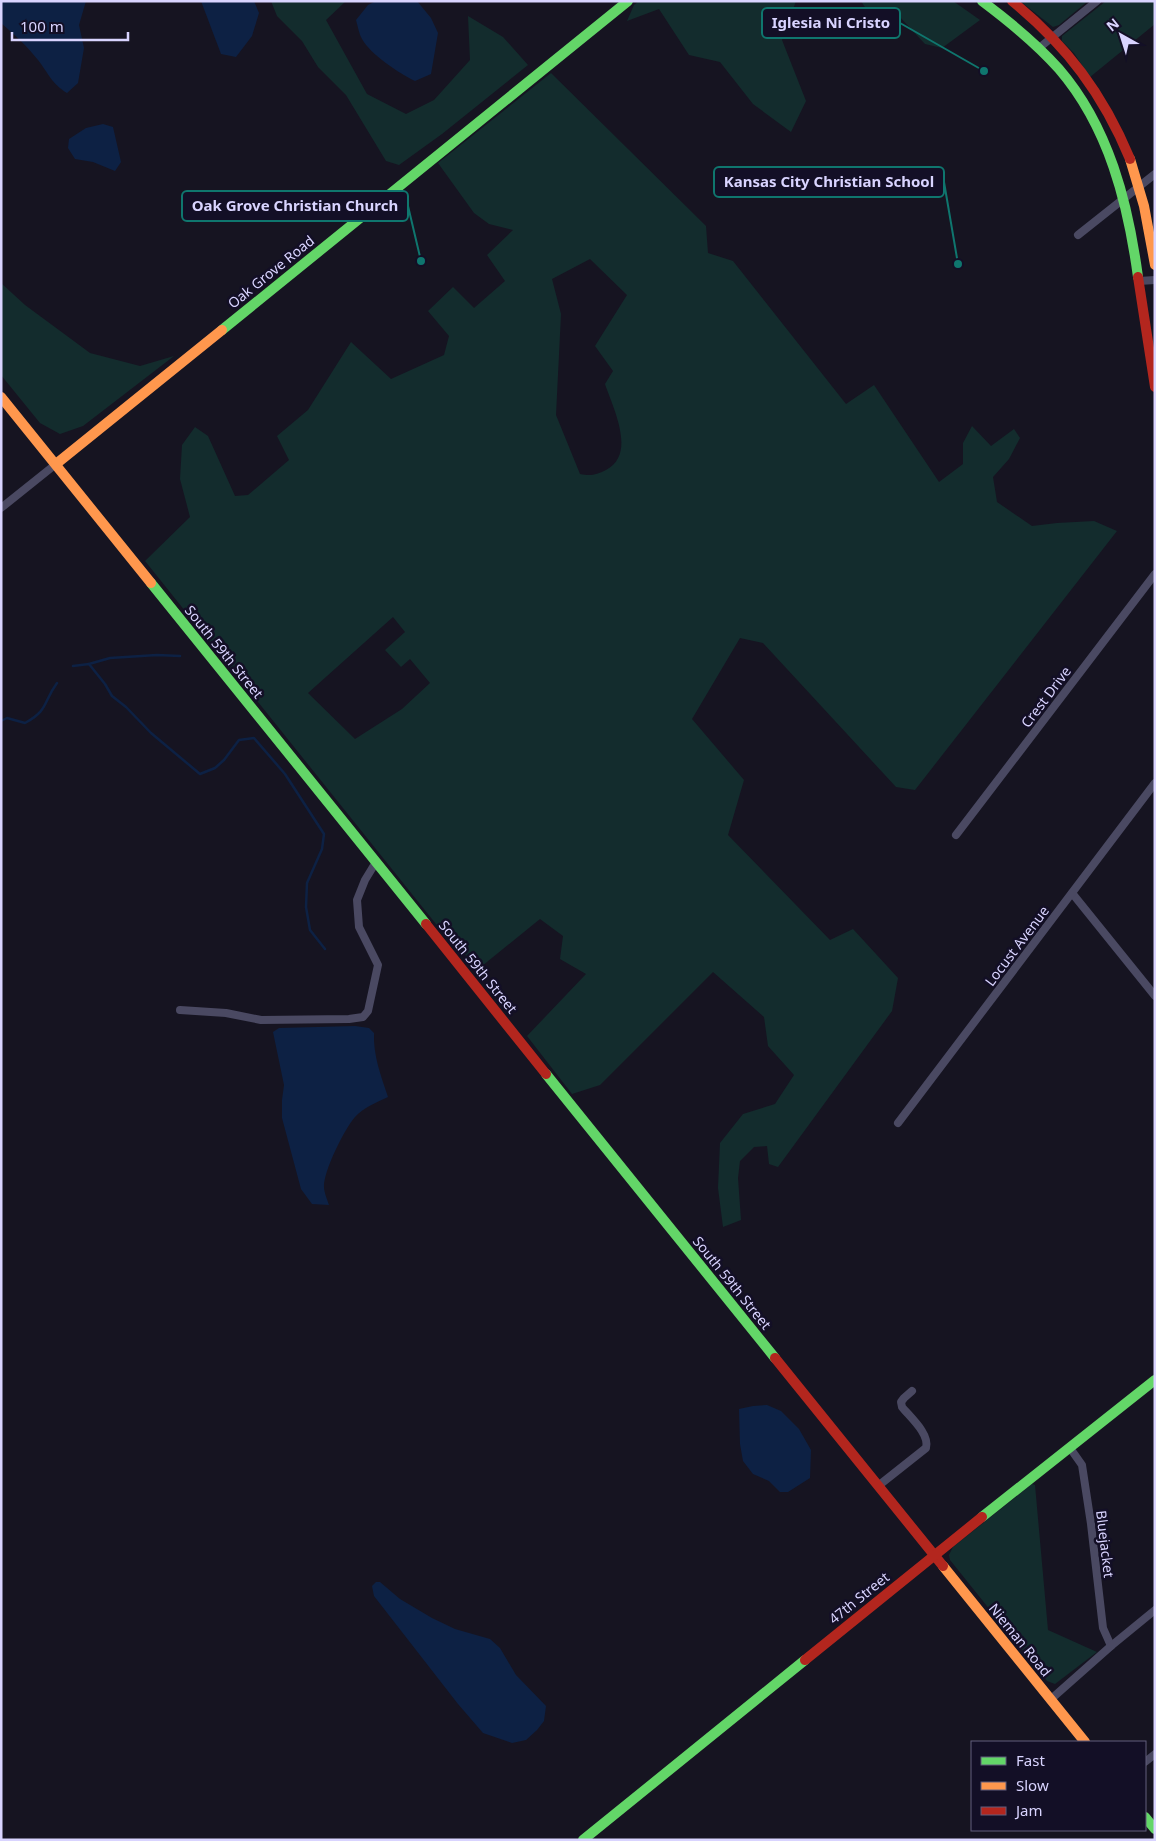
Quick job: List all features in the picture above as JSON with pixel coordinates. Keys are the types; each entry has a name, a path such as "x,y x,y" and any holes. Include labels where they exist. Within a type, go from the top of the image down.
{"main road":[{"name":"Oak Grove Road","path":"56,464 628,1"},
{"path":"982,1 1010,22 1039,48 1059,70 1088,109 1108,153 1124,199 1131,230 1155,387"},
{"path":"1012,1 1053,37 1079,68 1103,103 1125,147 1140,187 1155,265"},
{"name":"South 59th Street","path":"1,397 934,1555"},
{"name":"47th Street","path":"583,1840 934,1555 1155,1380"},
{"name":"Nieman Road","path":"934,1555 1083,1741"},
{"path":"1146,1818 1155,1829"}],"street":[{"path":"1039,48 1097,1"},
{"path":"1078,235 1155,174"},
{"path":"1139,281 1155,280"},
{"name":"Oak Grove Road","path":"1,508 56,464"},
{"name":"Crest Drive","path":"956,836 1155,574"},
{"name":"Locust Avenue","path":"898,1124 1155,783"},
{"path":"180,1010 226,1013 261,1020 349,1019 363,1017 368,1011 378,965 359,927 358,900 362,885 376,862"},
{"path":"1072,893 1155,996"},
{"path":"878,1486 926,1448 925,1437 902,1407 901,1402 912,1391"},
{"name":"Bluejacket","path":"1070,1448 1082,1465 1103,1628 1111,1646"},
{"path":"1050,1700 1155,1610"}],"green space":[{"path":"271,1 346,1 326,20 367,94 406,114 434,100 470,60 468,16 503,37 528,65 442,134 399,165 386,161 346,95 318,67 302,41 277,16"},
{"path":"639,1 796,1 782,40 806,101 791,132 753,104 720,62 689,55 659,9 627,21 634,5"},
{"path":"861,1 953,1 980,20 942,48 925,44 899,16 872,18"},
{"path":"1020,1 1088,1 1059,25 1053,27"},
{"path":"1106,1 1155,1 1155,24 1090,77 1074,53 1062,41 1062,36"},
{"path":"551,73 706,226 708,253 733,261 846,404 874,385 939,482 963,464 963,443 972,426 991,446 1014,429 1020,438 1009,459 993,477 997,502 1032,526 1094,521 1117,531 915,790 896,787 763,643 740,638 692,719 744,780 728,835 830,940 853,929 898,978 892,1011 778,1167 769,1164 767,1146 754,1147 740,1161 738,1178 741,1220 723,1227 718,1188 720,1143 743,1114 775,1104 794,1075 768,1046 764,1017 713,972 600,1085 572,1094 527,1036 586,974 560,959 563,936 540,919 482,966 456,949 145,561 190,517 180,479 182,445 195,427 208,436 235,496 248,495 289,460 277,436 308,410 351,342 391,379 444,355 449,336 428,311 453,287 474,308 505,281 487,255 513,230 489,224 474,213 438,163","holes":["590,259 627,295 595,346 613,371 605,384 620,430 620,453 615,463 606,470 587,475 580,474 556,415 561,314 552,279","393,617 405,632 385,650 401,667 410,659 430,683 402,709 355,739 308,693"]},
{"path":"1,283 25,305 90,353 140,366 174,356 83,426 60,434 40,423 1,375"},
{"path":"1032,1484 1035,1485 1048,1630 1097,1652 1055,1684 1047,1681 950,1560 949,1555 953,1547"}],"water":[{"path":"1,1 86,1 79,25 84,48 78,83 67,93 54,82 25,45 1,23"},
{"path":"201,1 254,1 259,13 252,36 236,57 221,54"},
{"path":"376,1 417,1 431,18 438,33 431,74 415,81 386,63 366,45 360,35 356,20 368,5"},
{"path":"103,124 113,127 121,162 115,171 93,162 75,159 68,148 69,139 86,128"},
{"path":"355,1026 369,1028 374,1033 376,1057 388,1097 370,1106 355,1117 335,1150 327,1171 324,1191 329,1205 312,1204 301,1189 282,1118 284,1085 273,1032 279,1028"},
{"path":"767,1405 781,1411 799,1429 811,1450 810,1478 788,1492 780,1492 769,1481 753,1474 743,1461 740,1444 739,1409"},
{"path":"376,1582 380,1582 400,1599 432,1618 455,1629 490,1639 500,1648 516,1675 546,1706 544,1721 537,1730 526,1740 512,1743 483,1733 458,1704 374,1596 372,1586"}],"waterway":[{"path":"89,664 110,658 157,655 180,656"},
{"path":"73,666 89,664 112,696 126,707 151,733 200,774 215,768 224,760 239,740 254,738 285,774 324,834 322,849 307,883 306,907 310,930 325,949"},
{"path":"1,721 7,718 25,723 33,718 42,710 57,683"}],"traffic: fast":[{"path":"222,330 628,1"},
{"path":"982,1 1022,33 1050,59 1076,92 1091,116 1114,167 1122,194 1138,277"},
{"path":"151,583 426,924"},
{"path":"546,1074 775,1358"},
{"path":"982,1517 1155,1380"},
{"path":"583,1840 805,1660"},
{"path":"1146,1818 1155,1829"}],"traffic: slow":[{"path":"1130,159 1144,206 1155,265"},
{"path":"56,464 222,330"},
{"path":"1,397 151,583"},
{"path":"943,1566 1084,1741"}],"traffic: jam":[{"path":"1012,1 1050,36 1082,72 1108,113 1130,159"},
{"path":"1138,277 1155,387"},
{"path":"426,924 546,1074"},
{"path":"775,1358 943,1566"},
{"path":"805,1660 982,1517"}],"place":[{"name":"Iglesia Ni Cristo","path":"984,71"},
{"name":"Oak Grove Christian Church","path":"421,261"},
{"name":"Kansas City Christian School","path":"958,264"}]}
